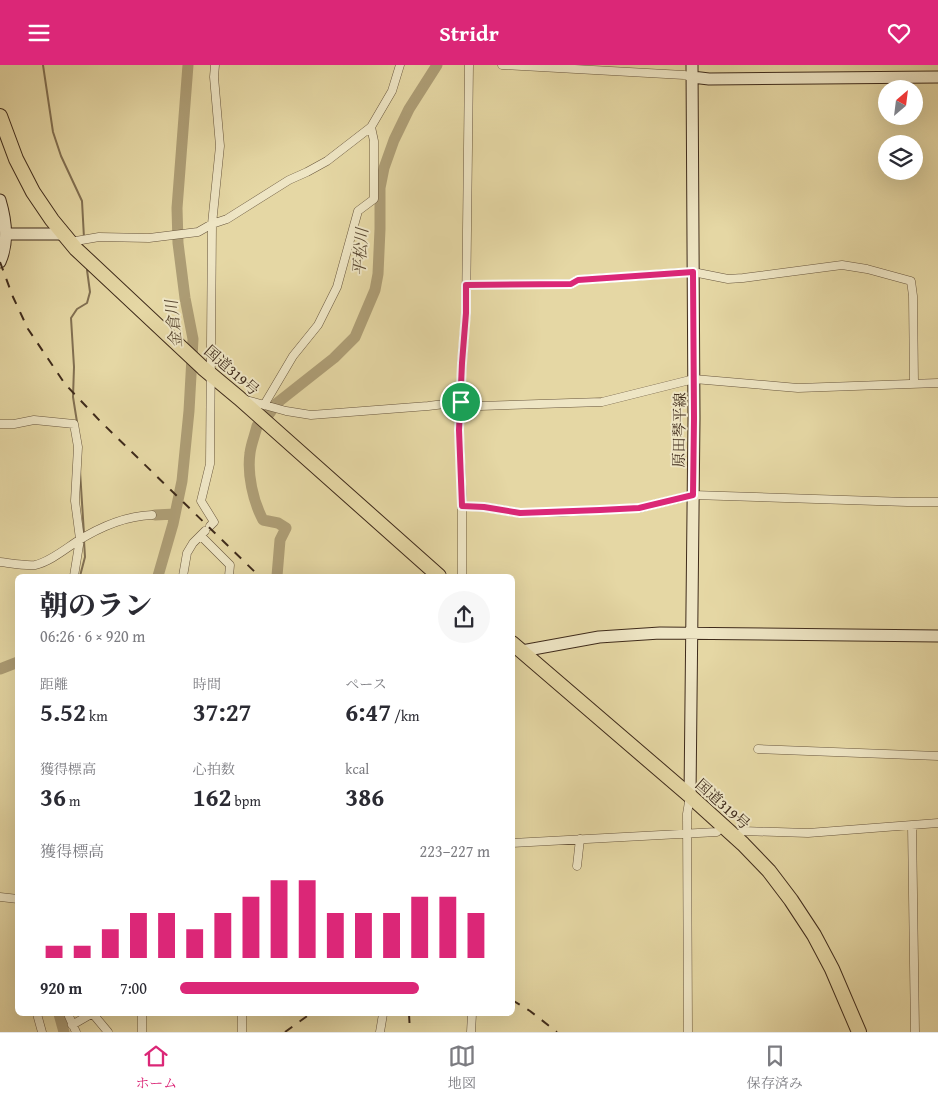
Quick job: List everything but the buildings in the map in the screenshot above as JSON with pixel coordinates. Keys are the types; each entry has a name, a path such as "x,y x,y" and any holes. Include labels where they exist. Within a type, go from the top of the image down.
{"highway":[{"name":"国道319号","path":"0,116 10,145 25,177 43,207 67,238 154,323 437,574"},
{"name":"国道319号","path":"516,649 690,796 736,837 769,871 814,935 832,969 859,1032"}],"main road":[{"path":"692,71 709,79 938,77"},
{"name":"原田琴平線","path":"690,796 694,379 692,71"},
{"path":"0,200 4,213 6,234 0,262"},
{"path":"6,234 67,238"},
{"path":"516,649 599,637 660,633 938,636"}],"street":[{"path":"183,574 187,553 193,543 214,522 201,501 210,464 208,372 212,224 220,146 214,77 215,65"},
{"path":"67,238 156,238 198,232 212,224 227,219 289,179 327,161 371,127 392,91 400,65"},
{"path":"462,574 459,430 466,313 469,65"},
{"path":"502,65 684,75 692,71"},
{"path":"264,405 293,356 318,325 338,287 358,211 374,199 374,141 371,127"},
{"path":"466,285 571,284 578,280 693,272 728,279 842,265 885,274 911,281 913,296 914,383"},
{"path":"239,398 286,411 311,415 461,402 480,406 602,402 694,379 798,388 938,383"},
{"path":"0,424 14,424 34,420 74,424 78,447 75,501 80,539 74,574"},
{"path":"462,506 484,507 520,513 639,508 693,495 938,502"},
{"path":"0,562 35,565 80,539 125,518 138,515 152,515"},
{"path":"206,531 230,565 228,574"},
{"path":"758,749 938,756"},
{"path":"688,1032 687,815 690,796"},
{"path":"736,837 743,831 808,833 938,823"},
{"path":"515,843 717,832 722,825"},
{"path":"912,825 915,1032"},
{"path":"577,865 580,839"},
{"path":"0,897 15,899"},
{"path":"38,1016 42,1032"},
{"path":"69,1016 74,1028 89,1016"},
{"path":"94,1016 108,1032"},
{"path":"142,1016 142,1032"},
{"path":"242,1016 242,1032"},
{"path":"380,1032 383,1016"},
{"path":"471,1032 472,1016"}],"waterway":[{"path":"43,65 53,132 61,156 82,201 84,238"},
{"name":"金倉川","path":"159,574 173,524 182,481 189,411 193,339 185,298 178,243 177,208 188,65"},
{"name":"平松川","path":"269,414 277,403 334,358 355,337 375,290 378,274 380,188 384,168 394,140 409,109 437,65"},
{"path":"77,422 73,397 74,367 71,318 77,309 87,303 90,292 87,270"},
{"name":"平松川","path":"257,426 249,461 254,496 263,520 278,523 286,528 280,540 277,574"},
{"path":"80,471 84,534"},
{"path":"155,515 175,514"},
{"path":"81,574 85,557 84,541"},
{"path":"0,669 15,663"},
{"name":"金倉川","path":"60,1016 64,1032"}],"railway":[{"path":"0,262 13,297 28,329 65,384 100,421 257,574"},
{"path":"515,1002 557,1032"},
{"path":"285,1032 307,1016"},
{"path":"409,1016 410,1032"}],"route":[{"path":"693,272 693,495 639,508 600,510 520,513 484,507 462,506 459,430 461,402 466,285 571,284 578,280 693,272"}]}
